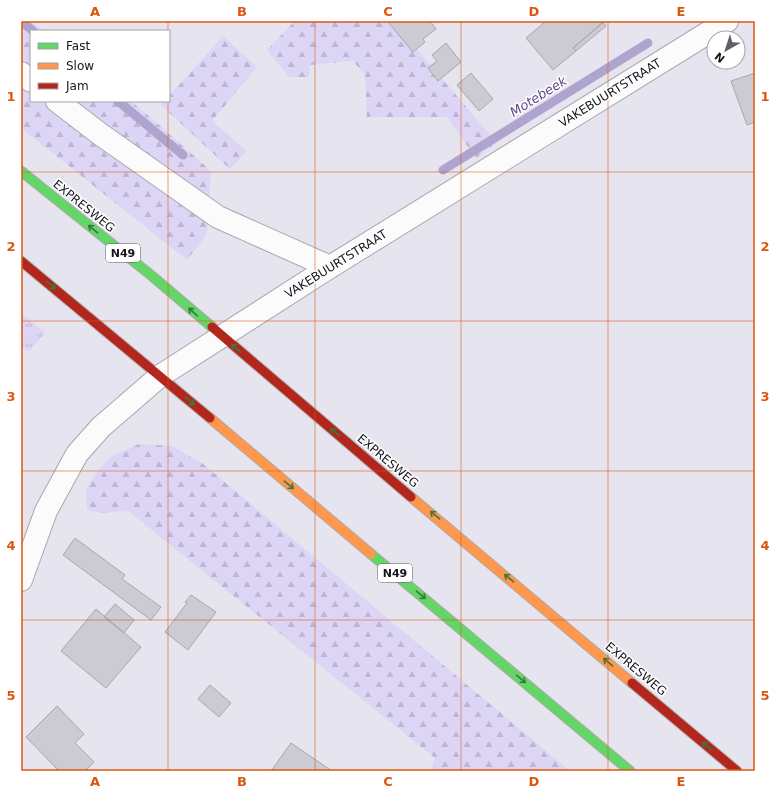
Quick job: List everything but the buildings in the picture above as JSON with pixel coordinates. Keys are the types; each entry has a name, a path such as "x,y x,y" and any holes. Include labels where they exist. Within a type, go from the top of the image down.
{"highway":[{"name":"EXPRESWEG","path":"21,171 152,276 737,771"},
{"name":"N49","path":"21,261 630,771"}],"street":[{"name":"VAKEBUURTSTRAAT","path":"21,580 46,511 77,454 100,427 160,376 330,267 727,21"},
{"path":"21,73 30,80"},
{"path":"58,102 100,134 218,217 330,267"}],"green space":[{"path":"21,21 31,21 43,30 30,30 30,102 132,102 211,171 207,234 187,260 21,128"},
{"path":"295,21 393,21 497,143 476,158 447,117 367,117 365,75 353,61 310,65 309,77 289,77 267,50"},
{"path":"223,36 257,67 212,121 247,151 230,169 161,105 163,102 170,102 170,95"},
{"path":"21,313 45,333 29,352 21,346"},
{"path":"139,444 172,446 202,463 570,771 431,771 435,758 128,511 102,513 87,510 86,490 97,471 112,456"}],"waterway":[{"name":"Motebeek","path":"21,21 32,30"},
{"name":"Motebeek","path":"443,170 648,43"},
{"name":"Motebeek","path":"119,102 183,155"}],"traffic: fast":[{"path":"21,171 152,276 212,327"},
{"path":"371,554 630,771"}],"traffic: slow":[{"path":"210,418 371,554"},
{"path":"411,497 632,683"}],"traffic: jam":[{"path":"21,261 210,418"},
{"path":"212,327 411,497"},
{"path":"632,683 737,771"}]}
